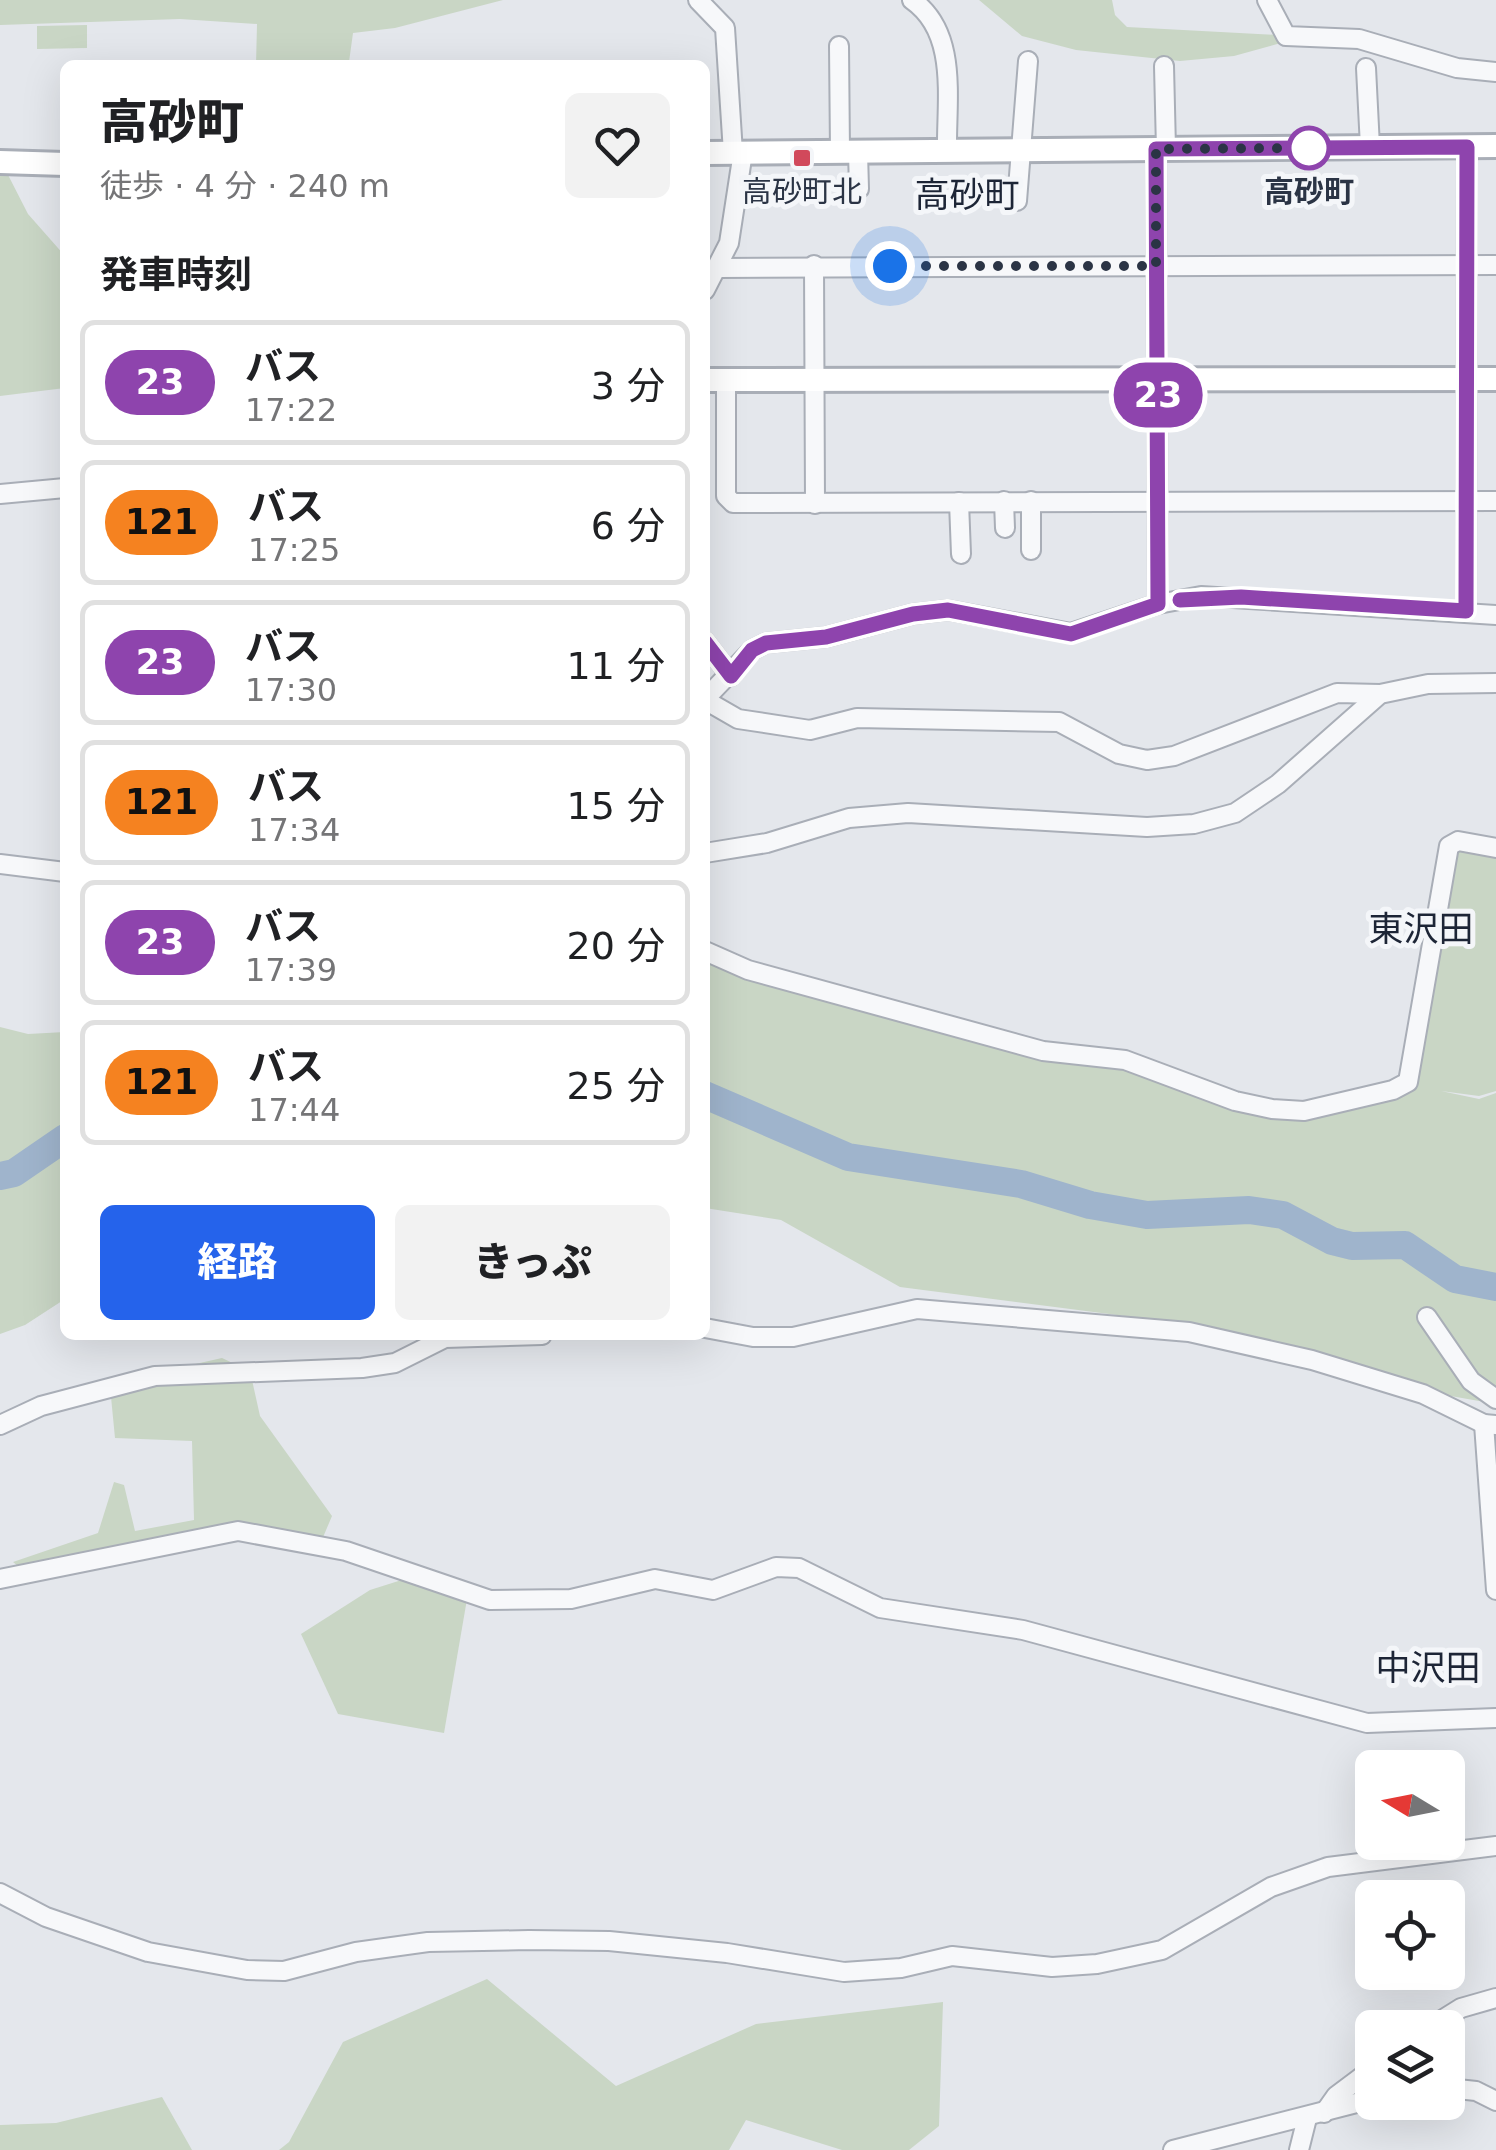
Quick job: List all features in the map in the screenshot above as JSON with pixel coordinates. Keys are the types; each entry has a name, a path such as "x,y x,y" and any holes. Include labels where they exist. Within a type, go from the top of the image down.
{"street":[{"path":"698,0 725,28 738,153 735,222 710,282"},
{"path":"912,0 939,27 944,45 947,152"},
{"path":"1267,0 1286,36 1359,40 1457,68 1496,72"},
{"path":"839,46 849,152 859,189"},
{"path":"1018,202 1028,62"},
{"path":"1158,604 1156,266 1164,66"},
{"path":"1366,68 1370,147"},
{"path":"710,153 1496,146"},
{"path":"1466,611 1467,147"},
{"path":"0,162 60,164"},
{"path":"814,265 815,504"},
{"path":"718,268 1496,265"},
{"path":"1496,379 716,380 726,496 733,503 1496,501"},
{"path":"0,494 60,488"},
{"path":"1004,501 1005,528"},
{"path":"1030,501 1031,550"},
{"path":"960,502 960,554"},
{"path":"710,695 752,650 766,643 826,637 913,614 948,610 1071,634 1158,604 1201,596 1496,615"},
{"path":"710,649 731,676"},
{"path":"710,703 738,720 810,730 857,718 1059,722 1119,754 1146,760 1174,756 1338,693 1380,694 1428,684 1496,684"},
{"path":"710,852 766,843 849,818 908,813 1147,827 1194,824 1236,813 1278,784 1380,694"},
{"path":"710,953 748,970 1043,1051 1125,1060 1235,1101 1304,1112 1362,1099 1408,1082 1449,846 1458,841 1496,848"},
{"path":"0,864 60,871"},
{"path":"710,1329 754,1337 793,1337 917,1309 1189,1332 1312,1360 1422,1394 1490,1424 1496,1590"},
{"path":"1427,1317 1471,1382 1496,1399"},
{"path":"0,1425 41,1406 156,1376 395,1364 441,1340"},
{"path":"0,1579 238,1531 346,1551 490,1600 571,1599 656,1578 713,1590 776,1567 799,1568 880,1608 1023,1630 1367,1724 1496,1718"},
{"path":"0,1893 46,1917 148,1952 247,1970 284,1971 356,1952 428,1942 529,1940 629,1943 844,1972 902,1968 952,1956 1052,1966 1097,1964 1162,1950 1271,1887 1328,1867 1496,1846"},
{"path":"1458,2010 1496,1998"},
{"path":"1299,2150 1315,2115 1355,2082"},
{"path":"1465,2089 1476,2090 1496,2101"},
{"path":"1173,2150 1355,2104"}],"green space":[{"path":"0,0 503,0 395,28 353,33 349,60 256,60 257,24 180,19 0,25"},
{"path":"979,0 1112,0 1115,15 1127,27 1278,35 1281,43 1234,56 1180,61 1076,50 1022,36"},
{"path":"87,25 87,48 37,49 37,26"},
{"path":"0,169 5,169 28,214 60,250 60,389 0,396"},
{"path":"1449,846 1496,846 1496,1091 1479,1096 1441,1091 1479,1099 1496,1093 1496,1404 1445,1395 1179,1323 900,1287 781,1220 710,1209 710,952 1033,1048 1125,1060 1263,1116 1301,1118 1413,1085"},
{"path":"0,1027 28,1034 60,1032 60,1302 25,1325 0,1334"},
{"path":"222,1358 250,1371 260,1416 332,1516 321,1542 238,1531 28,1574 13,1562 98,1533 114,1482 124,1485 135,1531 194,1520 192,1441 115,1438 111,1397 137,1377"},
{"path":"408,1578 467,1599 444,1733 338,1714 301,1634 370,1590"},
{"path":"487,1979 616,2086 756,2024 943,2002 939,2126 909,2150 842,2150 746,2120 729,2150 279,2150 289,2142 343,2042"},
{"path":"162,2097 192,2150 0,2150 0,2125 56,2123"}],"waterway":[{"path":"710,1097 848,1157 1021,1184 1090,1205 1147,1215 1249,1210 1283,1215 1332,1241 1352,1246 1405,1245 1455,1279 1496,1287"},
{"path":"0,1176 14,1173 60,1141"}],"bus line":[{"name":"23","path":"710,649 731,676 752,650 766,643 826,637 913,614 948,610 1071,634 1158,604 1156,149 1467,147 1466,611 1241,597 1180,600"}],"place":[{"name":"高砂町","path":"1309,148"},
{"name":"高砂町北","path":"802,158"}],"district":[{"name":"高砂町","path":"967,195"},
{"name":"東沢田","path":"1421,929"},
{"name":"中沢田","path":"1428,1668"}],"route":[{"path":"890,266 1156,266 1156,149 1309,148"}]}
